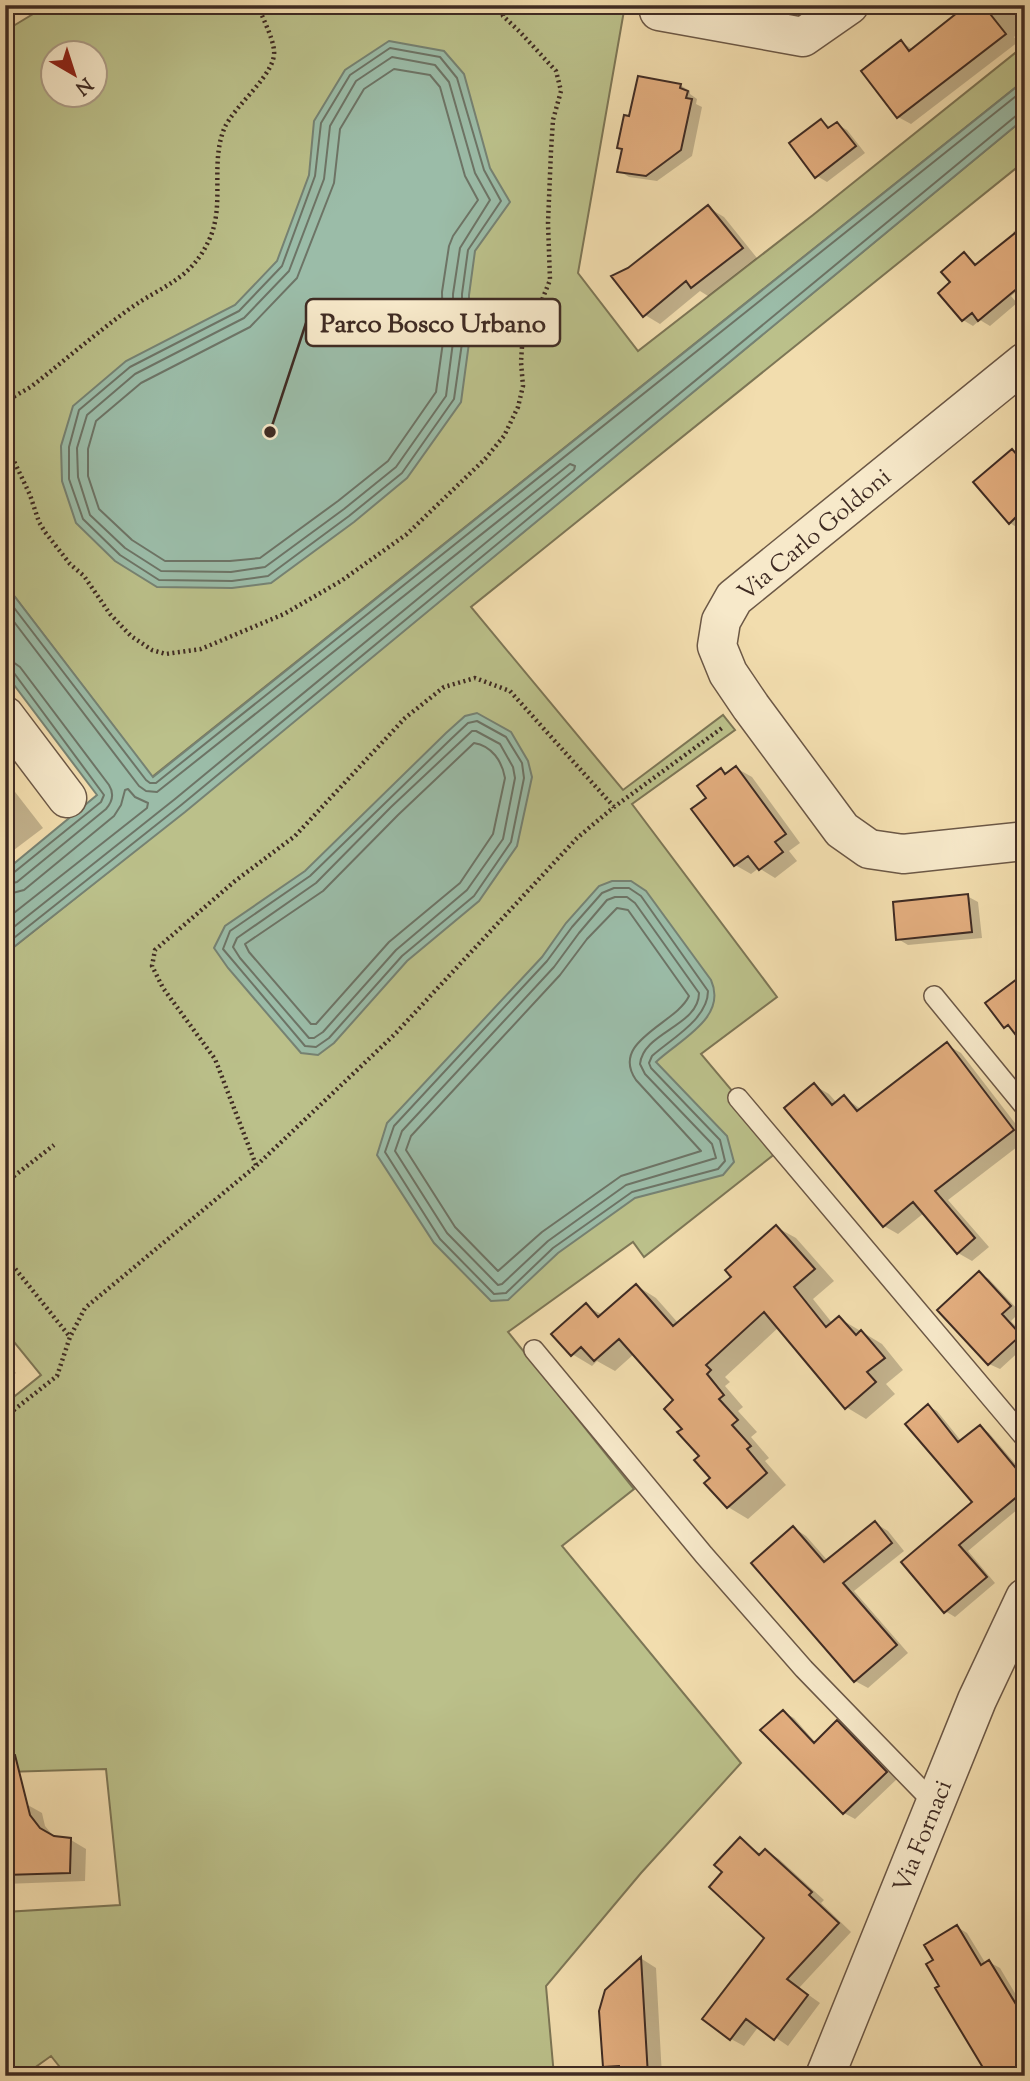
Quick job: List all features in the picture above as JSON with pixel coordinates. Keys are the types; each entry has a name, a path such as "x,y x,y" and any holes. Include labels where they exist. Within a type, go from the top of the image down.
{"street":[{"path":"659,11 803,37 849,5"},
{"name":"Via Carlo Goldoni","path":"1025,362 734,598 721,621 717,646 728,673 751,707 842,830 869,849 903,854 1025,841"},
{"path":"5,716 67,798"},
{"name":"Via Fornaci","path":"825,2076 977,1700 1025,1598"}],"lane":[{"path":"934,996 1025,1107"},
{"path":"738,1098 1025,1438"},
{"path":"534,1350 704,1555 804,1669 935,1804"}],"path":[{"path":"5,403 29,388 130,309 177,281 193,268 203,253 216,220 216,165 221,138 229,116 267,75 275,53 258,5"},
{"path":"5,442 45,532 70,564 84,576 110,614 131,636 152,650 166,654 201,649 284,614 341,581 407,534 485,459 504,436 518,407 523,386 523,331 540,305 550,280 548,223 551,151 553,120 561,91 556,71 503,16 502,5"},
{"path":"256,1166 215,1059 163,988 152,966 155,950 235,881 295,836 405,718 444,687 475,678 510,691 614,807"},
{"path":"5,1417 57,1376 85,1308 256,1166 395,1034 577,838 614,807 751,707"},
{"path":"5,1183 54,1145"},
{"path":"5,1256 71,1337"}],"green space":[{"path":"48,5 625,5 578,273 638,351 1025,45 1025,80 152,777 5,584 5,31"},
{"path":"1025,118 1025,161 471,607 623,790 723,715 735,730 632,804 777,997 701,1054 781,1149 644,1257 633,1242 508,1332 634,1489 562,1546 741,1763 641,1873 546,1986 554,2076 67,2076 51,2056 23,2076 5,2076 5,1912 120,1905 106,1769 5,1772 5,1404 41,1375 5,1331 5,954 185,811"}],"water":[{"path":"389,41 444,51 464,74 490,168 510,202 475,251 469,295 469,343 461,402 407,478 354,522 271,583 232,588 157,587 115,561 76,523 62,481 61,446 73,406 126,361 235,305 277,261 309,175 314,121 345,70"},
{"path":"1025,80 1025,118 185,812 5,954 5,871 97,795 5,673 5,584 153,777"},
{"path":"477,713 511,732 528,761 532,777 517,846 479,901 407,961 334,1043 318,1055 301,1053 214,948 225,926 305,871 446,733 465,716"},
{"path":"612,881 631,881 646,891 711,980 713,1006 707,1017 656,1062 727,1136 734,1162 723,1175 635,1198 558,1253 508,1300 491,1301 434,1243 377,1155 387,1123 542,957 566,923 599,886"}],"building":[{"path":"967,5 983,5 1006,34 897,118 861,71 901,40 909,51"},
{"path":"638,76 681,84 680,88 688,91 686,98 692,99 681,150 646,176 617,172 622,149 617,148 624,115 629,116"},
{"path":"821,119 828,128 837,122 856,146 815,178 789,143"},
{"path":"708,205 743,248 691,288 686,281 643,317 611,276 628,268"},
{"path":"1025,225 1025,282 978,321 972,313 962,321 938,293 950,282 941,272 964,252 975,265"},
{"path":"1012,449 1025,464 1025,508 1009,524 973,482"},
{"path":"736,766 786,834 775,842 783,852 759,870 748,856 734,866 691,809 706,798 697,786 721,768 725,774"},
{"path":"968,894 972,932 896,940 893,902"},
{"path":"1025,973 1025,1047 1008,1025 1004,1028 985,1003"},
{"path":"947,1042 1014,1130 935,1191 975,1238 957,1254 913,1202 883,1227 784,1108 814,1083 832,1105 844,1095 857,1111"},
{"path":"776,1225 815,1269 794,1287 826,1327 839,1316 856,1335 861,1330 885,1358 867,1372 876,1382 845,1409 764,1312 706,1365 711,1370 707,1374 724,1395 719,1399 738,1420 732,1425 751,1446 747,1449 767,1473 727,1508 704,1483 710,1478 694,1460 699,1456 677,1432 682,1429 664,1409 673,1400 619,1339 594,1361 581,1347 571,1356 551,1334 586,1303 598,1317 636,1284 673,1326 731,1277 725,1270"},
{"path":"979,1271 1011,1306 1002,1314 1021,1335 988,1365 937,1310"},
{"path":"928,1404 958,1442 980,1425 1025,1479 1025,1490 959,1545 987,1577 944,1613 901,1562 972,1502 905,1424"},
{"path":"875,1521 892,1543 843,1583 897,1645 854,1682 751,1563 793,1526 824,1562"},
{"path":"783,1710 814,1743 837,1720 887,1772 843,1814 760,1730"},
{"path":"15,1755 30,1815 40,1828 54,1836 71,1838 70,1873 5,1875 5,1756"},
{"path":"740,1837 759,1855 765,1849 812,1892 809,1895 839,1923 787,1979 808,1995 774,2040 746,2019 730,2040 702,2019 764,1938 709,1887 722,1872 714,1865"},
{"path":"957,1925 981,1965 989,1960 1025,2019 1025,2076 988,2076 935,1988 939,1986 926,1964 933,1960 924,1945"},
{"path":"641,1957 648,2076 620,2076 619,2066 603,2067 599,2011 605,1990"}],"place":[{"name":"Parco Bosco Urbano","path":"270,432"}]}
